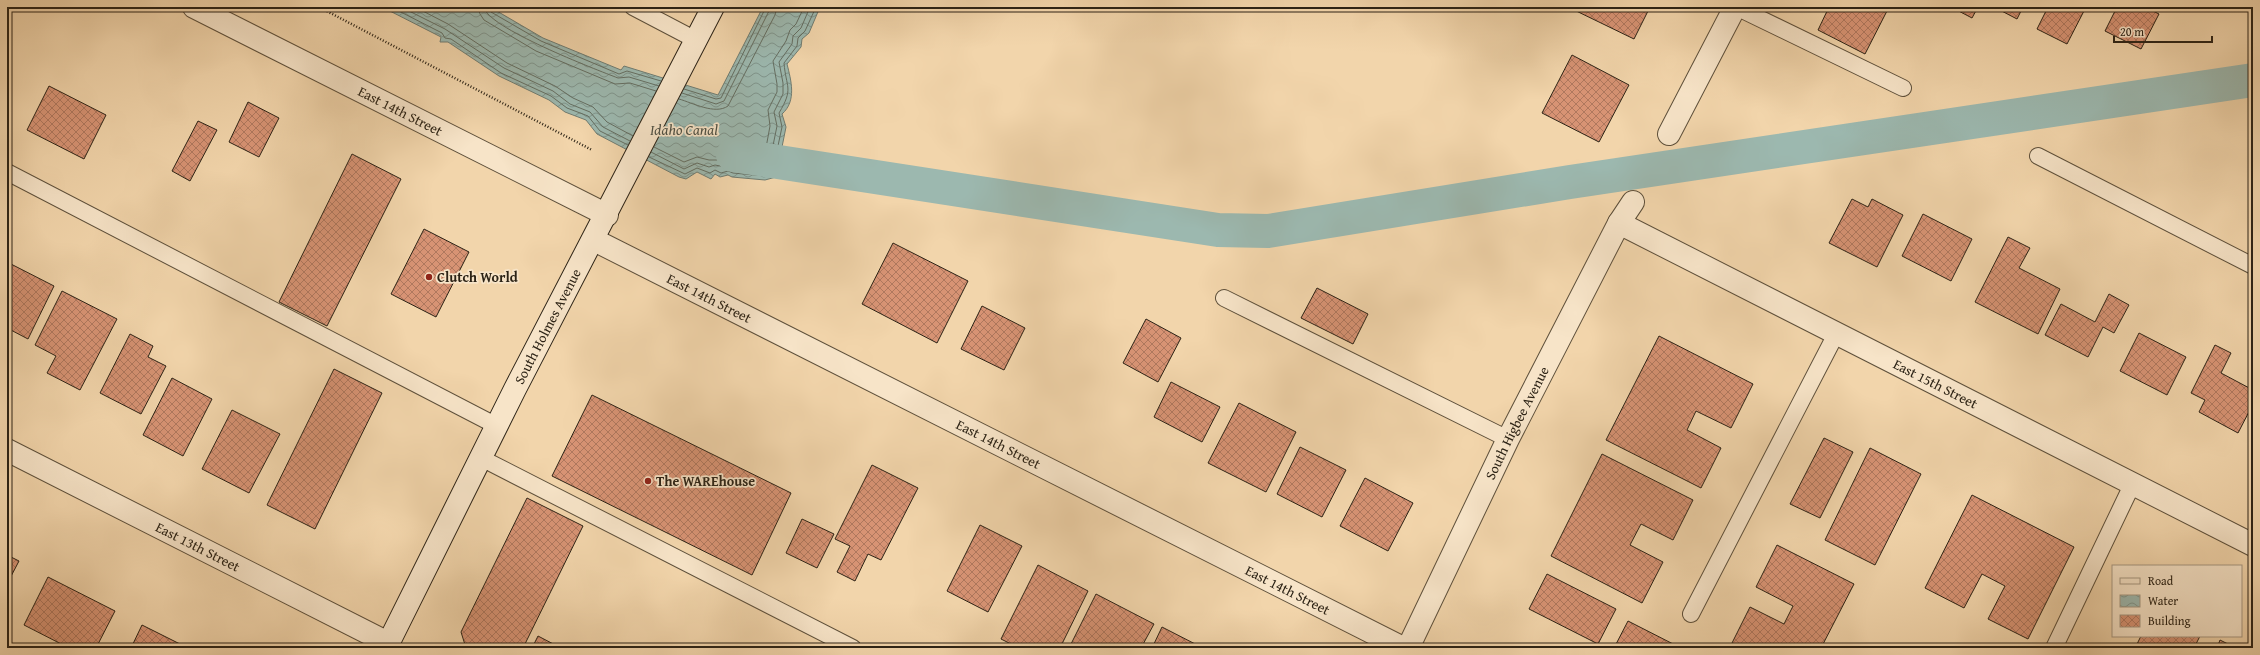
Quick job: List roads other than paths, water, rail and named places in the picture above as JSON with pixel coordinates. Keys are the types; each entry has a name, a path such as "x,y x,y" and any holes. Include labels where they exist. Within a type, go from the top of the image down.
{"street":[{"name":"East 14th Street","path":"194,7 607,215"},
{"name":"South Holmes Avenue","path":"387,645 497,426 713,7"},
{"path":"1669,134 1735,7"},
{"name":"South Higbee Avenue","path":"1408,648 1508,439 1619,223 1633,202"},
{"name":"East 15th Street","path":"1619,223 2132,485 2253,545"},
{"name":"East 14th Street","path":"594,240 1403,648"},
{"name":"East 13th Street","path":"7,450 387,645"}],"lane":[{"path":"633,7 696,40"},
{"path":"1735,7 1903,88"},
{"path":"2038,156 2253,266"},
{"path":"7,172 497,426"},
{"path":"1224,298 1508,439"},
{"path":"1691,614 1836,334"},
{"path":"481,458 853,648"},
{"path":"2054,648 2132,485"}],"water":[{"name":"Idaho Canal","path":"382,7 490,7 543,38 621,70 624,66 718,95 763,7 820,7 809,33 802,39 801,47 787,64 792,90 790,103 782,114 786,127 776,177 765,180 732,177 728,175 720,177 715,174 711,179 697,172 686,179 679,177 597,134 586,120 565,112 549,100 499,76 448,42 440,42 441,37"}],"waterway":[{"path":"733,155 1218,230 1268,231 1570,182 2253,80"}],"place":[{"name":"Clutch World","path":"429,277"},
{"name":"The WAREhouse","path":"648,481"}]}
